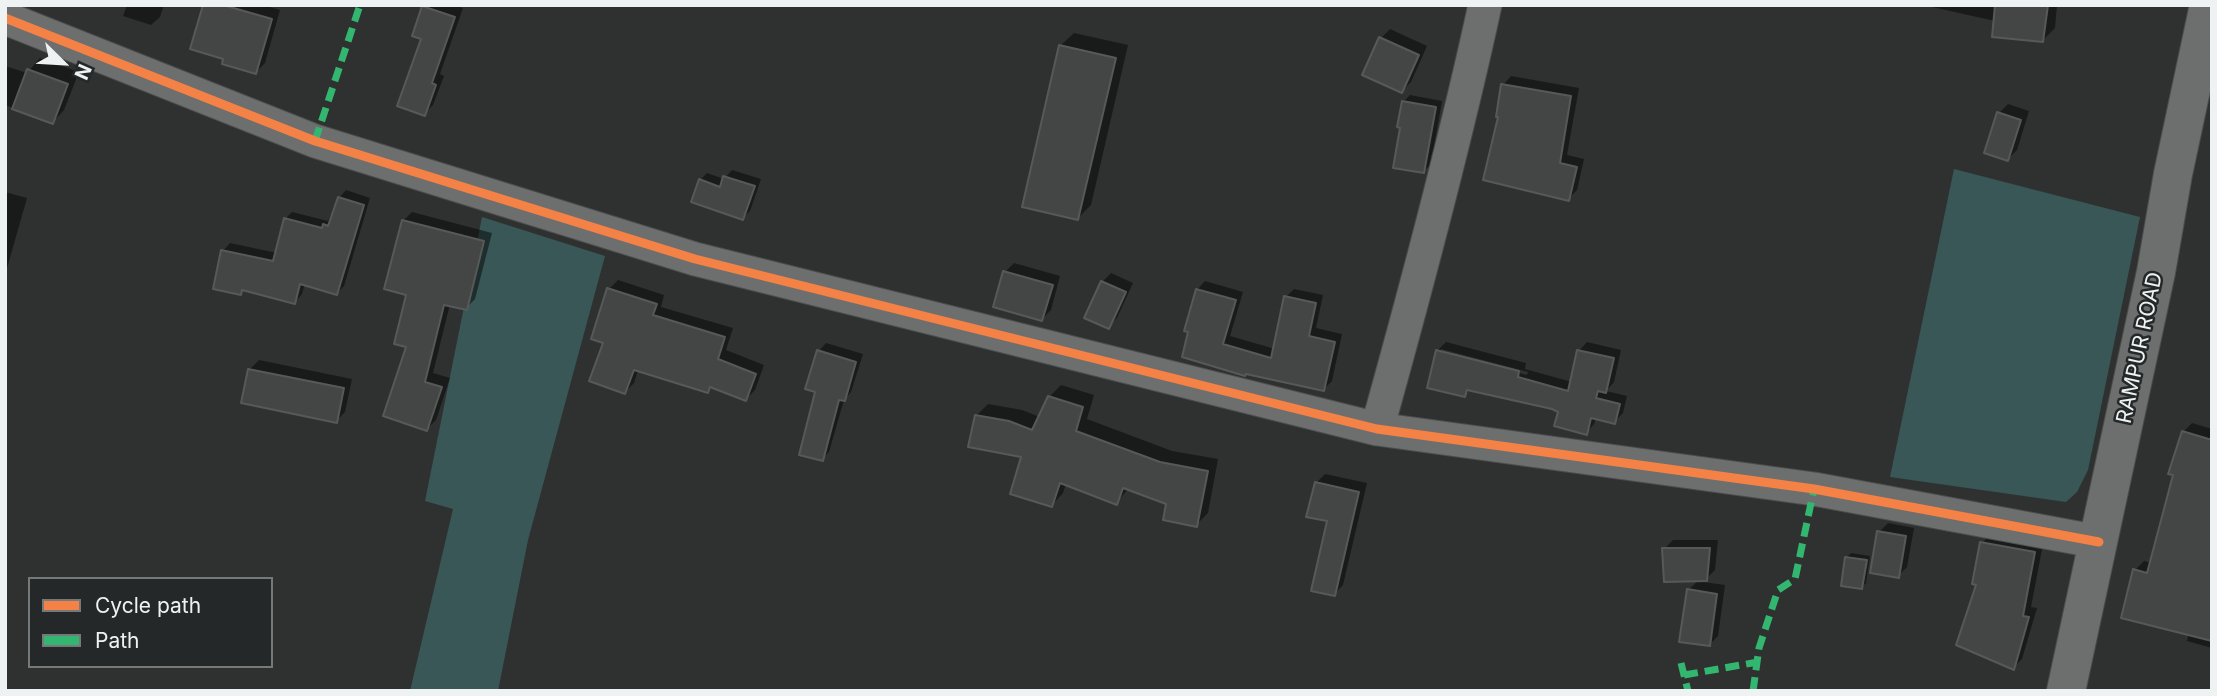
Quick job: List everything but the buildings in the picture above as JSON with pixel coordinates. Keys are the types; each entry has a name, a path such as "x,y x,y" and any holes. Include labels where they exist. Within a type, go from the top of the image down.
{"main road":[{"name":"RAMPUR ROAD","path":"2066,691 2210,5"}],"street":[{"path":"1377,429 1462,108 1485,5"},
{"path":"5,18 315,141 695,259 1377,429 1814,489 2099,542"}],"shaded area":[{"path":"1954,169 2140,217 2088,470 2077,492 2066,502 1890,477"},
{"path":"482,217 605,256 528,540 498,691 410,691 453,509 425,501"}],"marked path":[{"path":"315,141 360,5"},
{"path":"1753,691 1759,648 1778,590 1795,579 1814,489"},
{"path":"1684,675 1758,662"},
{"path":"1681,663 1688,691"}],"cycle path":[{"path":"5,18 315,141 695,259 1377,429 1814,489 2099,542"}]}
